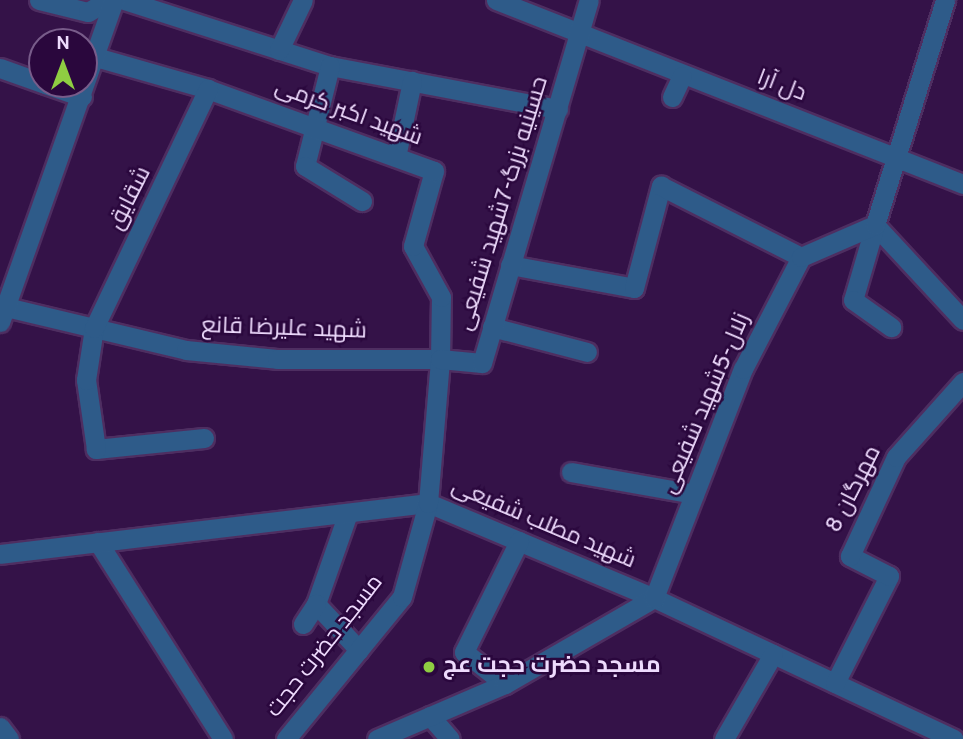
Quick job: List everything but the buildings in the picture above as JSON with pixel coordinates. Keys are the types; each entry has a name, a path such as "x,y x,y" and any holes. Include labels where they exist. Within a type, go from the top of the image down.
{"street":[{"path":"39,0 88,12 108,0"},
{"path":"98,51 114,0"},
{"path":"124,0 330,66 558,108"},
{"path":"279,50 303,0"},
{"name":"دل آرا","path":"496,0 581,37 963,184"},
{"name":"حسینیه بزرگ-7شهید شفیعی","path":"440,359 482,363 581,37 589,0"},
{"path":"891,327 853,300 945,0"},
{"name":"شهید اکبر کرمی","path":"98,58 208,89 434,171 413,246 441,297 440,359"},
{"path":"330,66 304,166 362,201"},
{"path":"0,68 28,78"},
{"path":"672,97 682,76"},
{"path":"396,157 412,81"},
{"name":"شقایق","path":"204,438 96,449 86,380 94,328 208,89"},
{"path":"3,314 82,98"},
{"path":"510,265 634,288 661,186 801,257 876,225"},
{"path":"876,225 963,320"},
{"name":"زلال-5شهید شفیعی","path":"654,598 743,369 801,257"},
{"name":"شهید علیرضا قانع","path":"3,314 94,328 186,350 277,359 440,359"},
{"path":"492,327 587,352"},
{"path":"428,503 440,359"},
{"name":"مهرگان 8","path":"835,683 889,576 849,556 896,457 963,382"},
{"path":"571,472 694,494"},
{"name":"شهید مطلب شفیعی","path":"0,554 428,503 654,598 835,683 929,734 954,739"},
{"name":"مسجد حضرت حجت","path":"286,739 402,597 428,503"},
{"path":"303,624 316,604 348,513"},
{"path":"505,684 464,652 519,541"},
{"path":"98,542 223,739"},
{"path":"377,739 505,684 654,598"},
{"path":"316,604 359,650"},
{"path":"724,739 773,654"},
{"path":"430,716 450,739"},
{"path":"0,727 9,739"}],"place":[{"name":"مسجد حضرت حجت عج","path":"429,667"}]}
